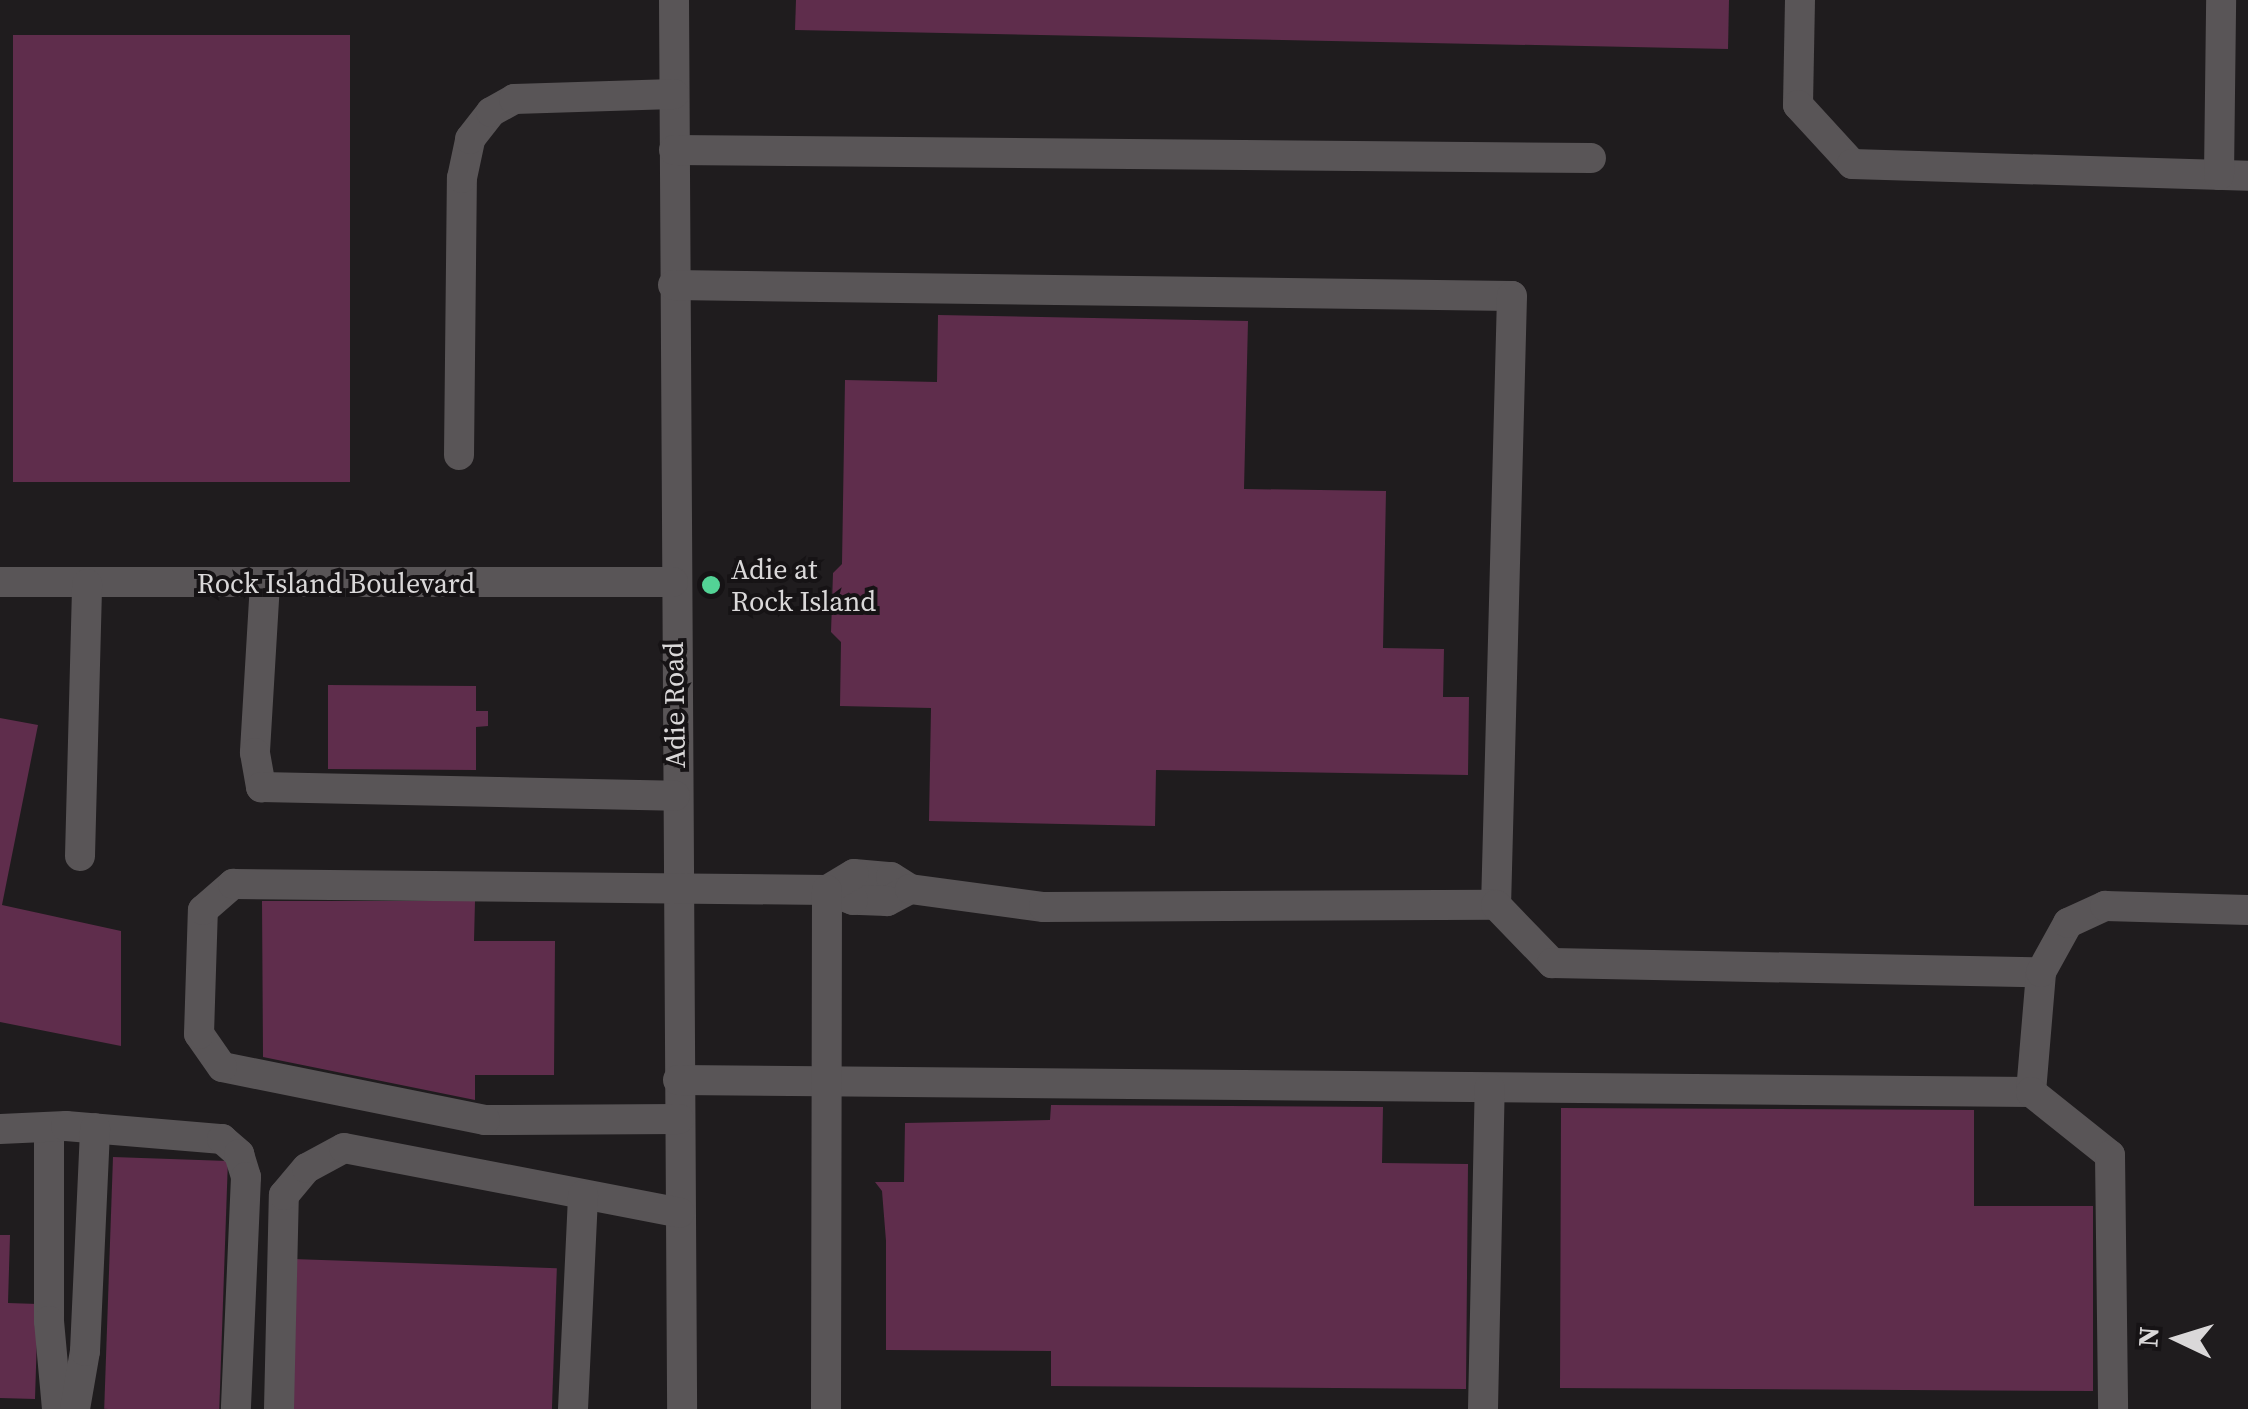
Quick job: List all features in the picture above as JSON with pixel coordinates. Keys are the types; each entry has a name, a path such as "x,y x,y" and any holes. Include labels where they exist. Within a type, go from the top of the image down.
{"street":[{"name":"Adie Road","path":"674,0 673,582 682,1409"},
{"path":"1800,0 1798,105 1852,164 2233,176 2221,0"},
{"path":"459,456 462,178 470,139 491,112 514,100 674,94"},
{"path":"674,150 1591,158"},
{"path":"674,285 1512,296 1496,905 1552,963 2041,972"},
{"name":"Rock Island Boulevard","path":"0,582 673,582"},
{"path":"80,856 87,584"},
{"path":"265,584 255,752 260,786 270,790 675,796"},
{"path":"679,1119 484,1120 222,1067 199,1034 203,910 233,884 828,890 854,874 891,878 910,889 1044,907 1496,905"},
{"path":"826,1409 828,890"},
{"path":"2032,1092 2041,972 2068,923 2105,906 2248,910"},
{"path":"678,1080 2032,1092 2110,1156 2112,1409"},
{"path":"1483,1409 1490,1088"},
{"path":"49,1127 49,1321 57,1409"},
{"path":"75,1409 85,1351 95,1128"},
{"path":"0,1129 95,1128 222,1139 239,1154 246,1177 236,1409"},
{"path":"279,1409 284,1196 307,1168 344,1148 680,1213"},
{"path":"573,1409 583,1194"}],"building":[{"path":"796,0 1729,0 1728,49 795,30"},
{"path":"13,35 350,35 350,482 13,482"},
{"path":"938,315 1248,321 1244,489 1386,491 1383,648 1444,649 1443,697 1469,697 1468,775 1156,770 1155,826 929,821 931,708 840,706 841,642 831,632 833,573 842,564 845,380 937,382"},
{"path":"328,685 476,686 476,711 488,711 488,726 476,727 476,770 328,769"},
{"path":"0,718 38,725 2,905 121,931 121,1046 0,1022"},
{"path":"262,901 475,901 474,941 555,941 554,1075 475,1075 475,1100 263,1057"},
{"path":"1051,1105 1383,1107 1382,1163 1468,1164 1466,1389 1051,1386 1051,1351 886,1350 886,1241 882,1191 875,1182 904,1182 905,1123 1050,1120"},
{"path":"1561,1108 1974,1110 1974,1206 2093,1206 2093,1391 1560,1388"},
{"path":"113,1157 228,1161 219,1409 104,1409"},
{"path":"0,1235 10,1235 8,1303 38,1304 35,1399 0,1398"},
{"path":"293,1259 557,1268 552,1409 288,1409"}],"place":[{"name":"Adie at Rock Island","path":"711,585"}]}
